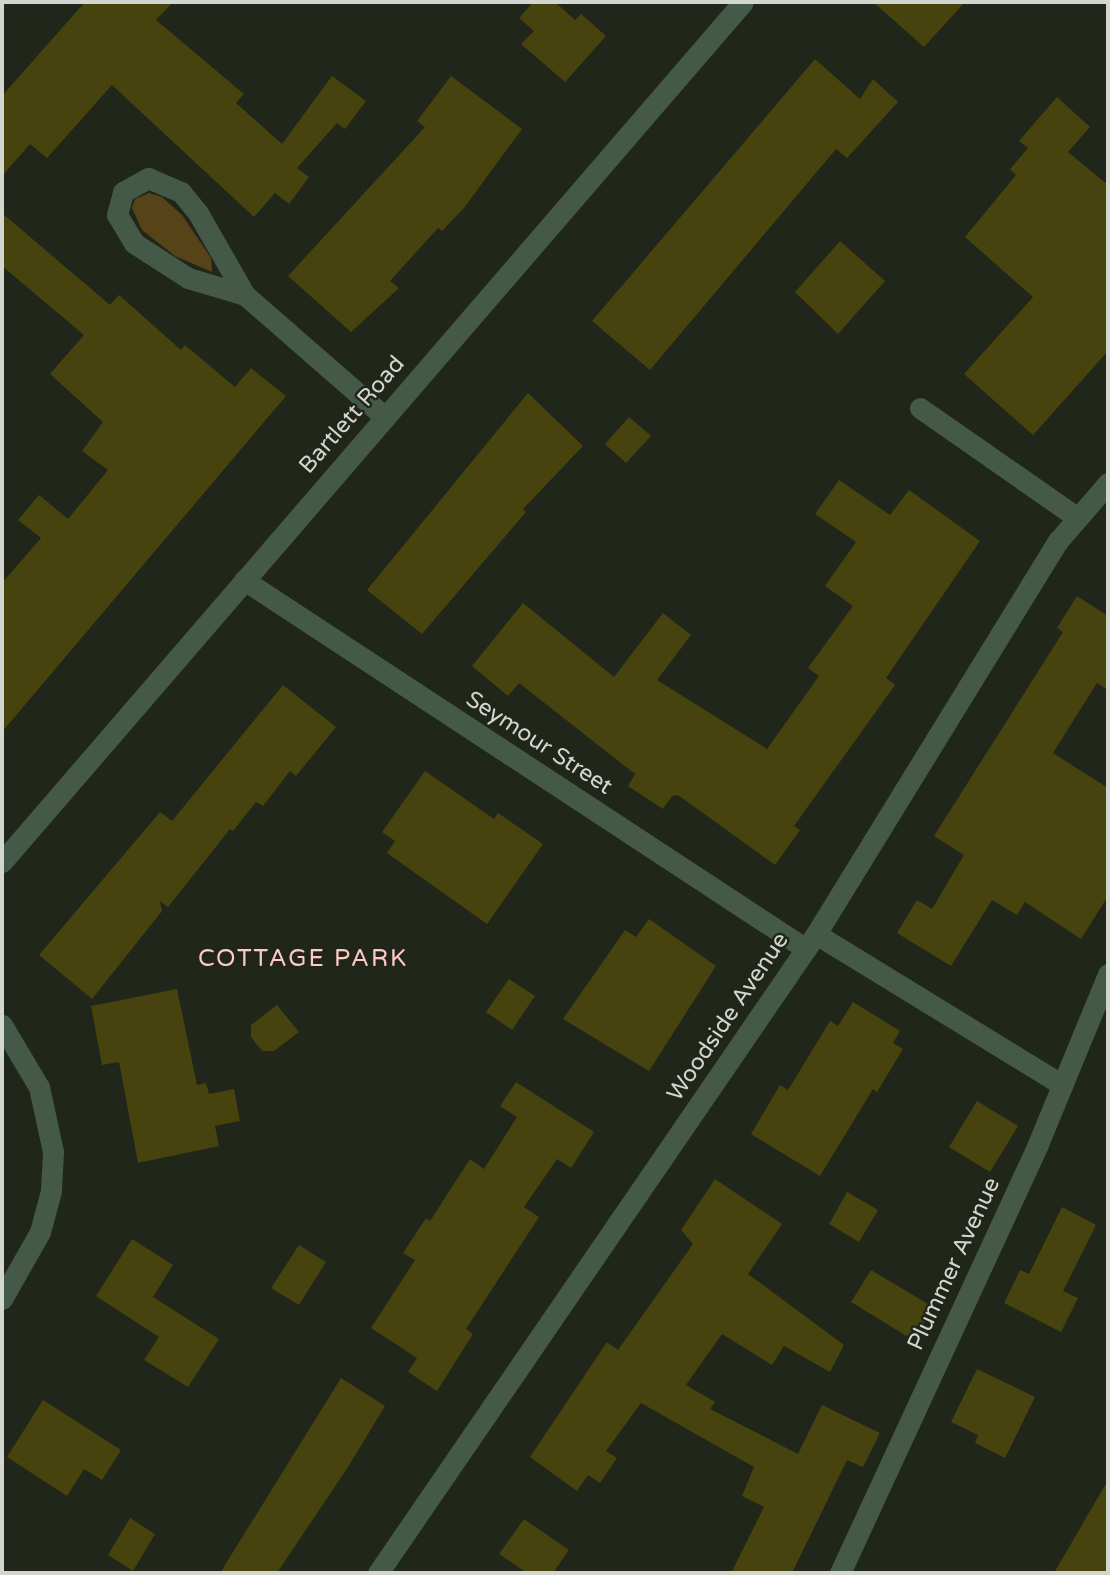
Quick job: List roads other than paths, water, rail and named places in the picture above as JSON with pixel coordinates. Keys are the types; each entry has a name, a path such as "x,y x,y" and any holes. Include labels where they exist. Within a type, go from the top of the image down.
{"street":[{"name":"Bartlett Road","path":"2,862 743,2"},
{"path":"245,295 188,278 134,243 117,215 123,192 148,178 181,192 198,213 245,295 385,417"},
{"path":"920,408 1076,517"},
{"name":"Woodside Avenue","path":"378,1573 811,942 1076,517 1108,482"},
{"name":"Seymour Street","path":"244,580 811,942 1062,1085"},
{"name":"Plummer Avenue","path":"840,1573 1062,1085 1108,974"},
{"path":"2,1025 38,1087 51,1130 53,1171 40,1232 2,1299"}],"district":[{"name":"COTTAGE PARK","path":"303,959"}]}
